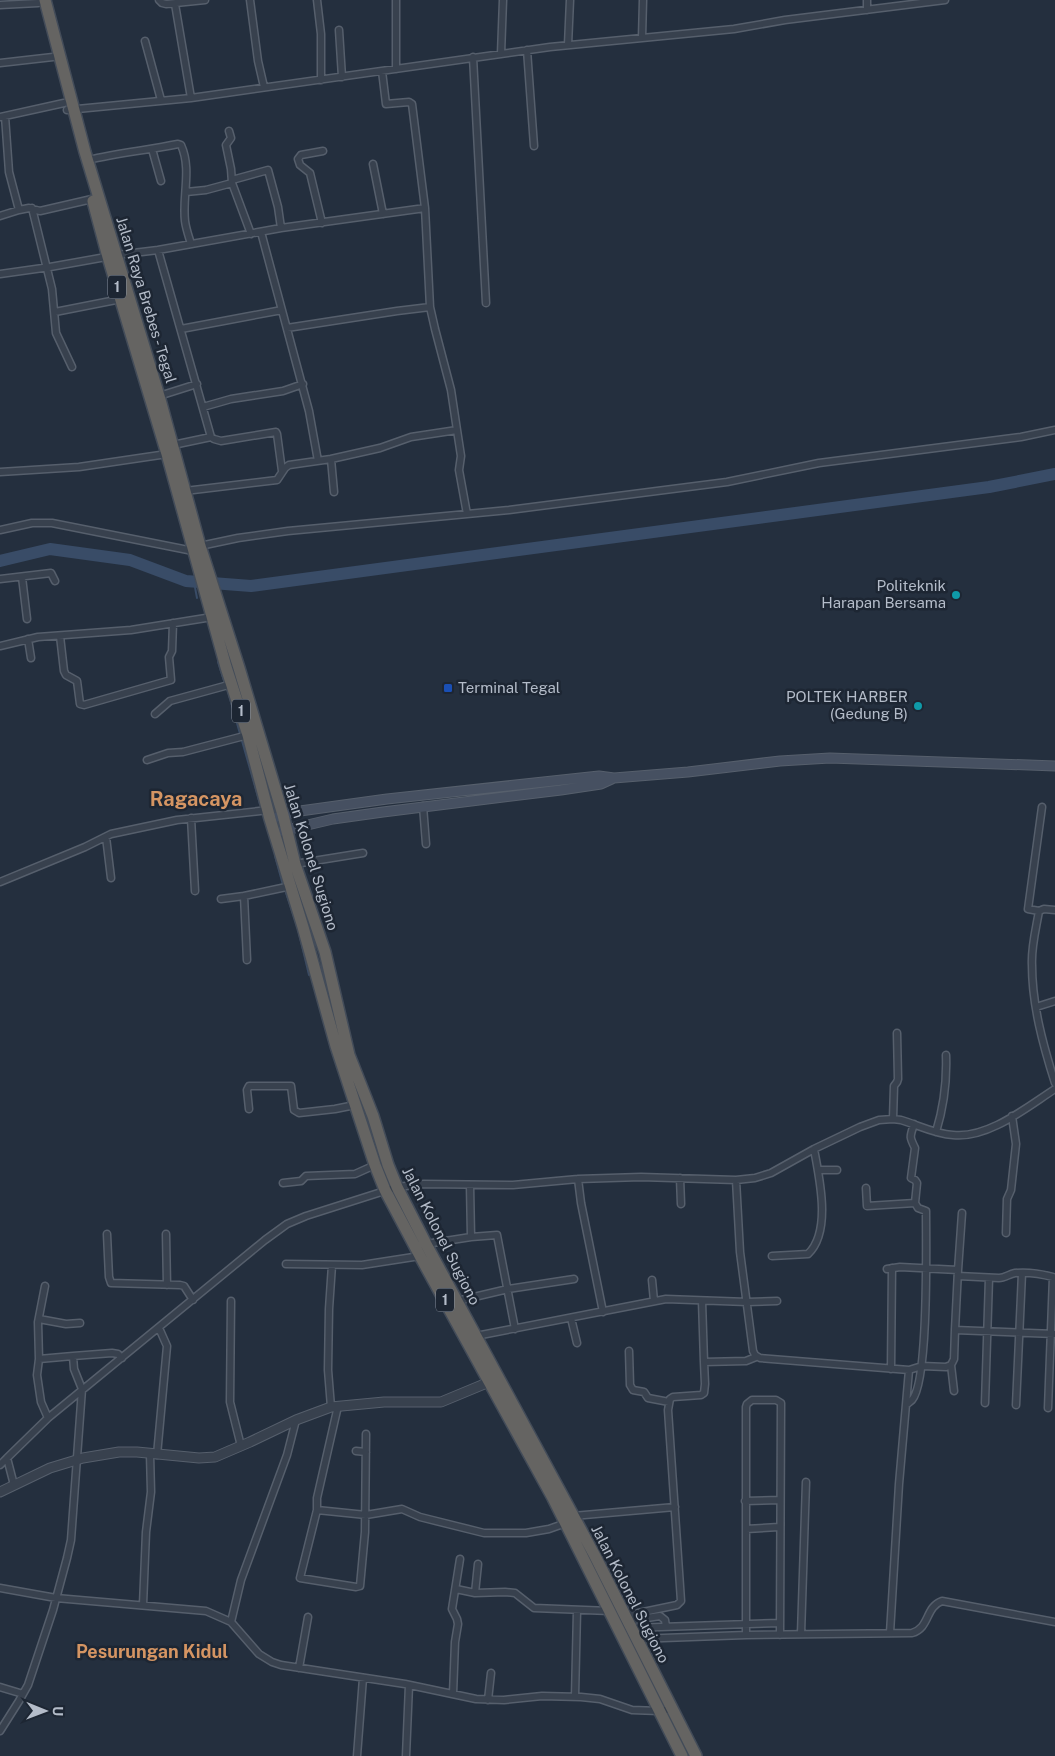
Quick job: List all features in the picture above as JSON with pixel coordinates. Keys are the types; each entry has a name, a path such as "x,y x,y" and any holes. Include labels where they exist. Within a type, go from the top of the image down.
{"highway":[{"name":"Jalan Raya Brebes - Tegal","path":"40,1 53,57 68,108 88,160 112,256 120,299 185,491 197,548"},
{"name":"Jalan Raya Brebes - Tegal","path":"40,1 92,199 159,396 170,450 216,612"},
{"name":"Jalan Raya Brebes - Tegal","path":"203,571 209,604"},
{"name":"Jalan Kolonel Sugiono","path":"209,604 216,612 271,812"},
{"name":"Jalan Kolonel Sugiono","path":"216,612 230,684 271,812 286,829 295,864 325,952 349,1055 391,1188 426,1244 476,1336 494,1380"},
{"name":"1","path":"271,812 286,887 375,1164 391,1188 420,1256 494,1380 570,1520 610,1611 682,1756"},
{"name":"Jalan Kolonel Sugiono","path":"570,1520 595,1556 696,1756"}],"main road":[{"path":"271,812 599,776 614,778 688,772 780,761 821,759 1055,766"},
{"path":"274,833 286,829 369,814 601,784 614,778"},
{"path":"367,802 369,814"}],"street":[{"path":"159,0 166,4 205,0"},
{"path":"250,0 258,61 264,87"},
{"path":"317,0 321,34 321,80"},
{"path":"396,0 396,68"},
{"path":"501,54 503,0"},
{"path":"568,45 570,0"},
{"path":"642,38 643,0"},
{"path":"867,0 867,10"},
{"path":"19,210 9,172 2,117 68,108 191,98 473,57 734,28 945,0"},
{"path":"0,5 40,1"},
{"path":"174,4 191,98"},
{"path":"340,30 342,77"},
{"path":"145,41 161,100"},
{"path":"527,50 534,146"},
{"path":"0,63 53,57"},
{"path":"473,57 486,303"},
{"path":"382,71 386,104 409,102 412,104 424,208 430,307 434,330 451,390 461,456 459,470 467,514"},
{"path":"229,131 231,138 226,145 232,181 251,234"},
{"path":"88,160 116,153 181,145 185,160 185,220 191,244"},
{"path":"152,149 161,181"},
{"path":"322,222 310,173 300,165 298,159 301,155 323,151"},
{"path":"373,164 383,214"},
{"path":"186,192 206,190 268,170 278,207 281,228"},
{"path":"0,216 19,210 32,208 40,210 92,199"},
{"path":"32,208 48,268 55,312 56,333 72,367"},
{"path":"0,274 158,250 281,228 424,208"},
{"path":"261,232 302,384 313,430 318,462"},
{"path":"158,250 211,437"},
{"path":"55,312 120,299"},
{"path":"287,328 397,310 430,307"},
{"path":"181,329 282,310"},
{"path":"159,396 197,384"},
{"path":"203,407 231,398 283,391 302,384"},
{"path":"282,471 289,465 331,460 380,448 411,437 457,430"},
{"path":"0,530 32,523 52,522 197,548 238,538 288,531 509,510 727,482 819,464 1021,437 1055,430"},
{"path":"0,472 79,467 170,450 211,437 220,441 277,433 282,471 277,480 185,491"},
{"path":"331,460 334,492"},
{"path":"0,579 52,573 54,581"},
{"path":"22,577 27,619"},
{"path":"0,646 28,639 131,630 173,623 216,612"},
{"path":"60,636 64,671 66,675 76,681 78,700 80,704 84,705 171,680 169,659 172,651 173,623"},
{"path":"28,639 31,658"},
{"path":"155,714 170,701 230,684"},
{"path":"147,760 168,753 178,753 246,736"},
{"path":"423,806 426,844"},
{"path":"1042,806 1028,908 1038,911 1043,909 1055,910"},
{"path":"0,882 106,837 142,827 191,818 271,812"},
{"path":"191,818 195,891"},
{"path":"106,837 111,878"},
{"path":"295,864 363,853"},
{"path":"221,899 286,887"},
{"path":"244,896 247,960"},
{"path":"1038,911 1032,965 1036,1007 1042,1038 1055,1083"},
{"path":"1036,1007 1055,1001"},
{"path":"892,1119 894,1086 898,1079 897,1033"},
{"path":"936,1132 945,1094 946,1054"},
{"path":"249,1109 247,1090 249,1086 291,1086 294,1110 298,1113 355,1105"},
{"path":"0,1465 46,1415 81,1386 158,1328 192,1298 265,1240 287,1224 306,1216 391,1188 424,1184 513,1186 578,1179 641,1176 736,1180 756,1178 771,1173 814,1149 879,1120 892,1119 953,1135 973,1134 984,1131 1012,1116 1055,1090"},
{"path":"1006,1233 1007,1199 1012,1184 1016,1144 1012,1116"},
{"path":"906,1405 915,1395 922,1366 927,1269 926,1211 918,1208 916,1203 917,1183 911,1178 915,1148 910,1139 914,1124"},
{"path":"772,1256 808,1254 815,1245 822,1221 818,1170 814,1149"},
{"path":"282,1183 301,1181 306,1176 355,1174 375,1164"},
{"path":"818,1170 837,1170"},
{"path":"680,1178 681,1204"},
{"path":"578,1179 603,1312"},
{"path":"736,1180 740,1252 753,1351 756,1357"},
{"path":"470,1185 472,1237"},
{"path":"866,1188 868,1206 916,1203"},
{"path":"954,1391 951,1366 954,1359 962,1213"},
{"path":"107,1234 109,1277 111,1283 184,1286 192,1298"},
{"path":"166,1234 167,1285"},
{"path":"426,1244 497,1235 515,1329"},
{"path":"286,1264 362,1265 420,1256"},
{"path":"332,1265 328,1370 329,1391 335,1406 317,1510 300,1578 356,1587 361,1585 366,1514 366,1434"},
{"path":"891,1369 890,1269 927,1269 989,1278 1002,1278 1022,1273 1053,1277 1053,1334 1048,1408"},
{"path":"1016,1405 1022,1273"},
{"path":"985,1403 989,1278"},
{"path":"456,1300 508,1289 574,1279"},
{"path":"652,1280 654,1301"},
{"path":"45,1286 39,1320 37,1377 46,1415"},
{"path":"476,1336 666,1299 747,1302 777,1300"},
{"path":"627,1622 680,1603 668,1410 669,1402 673,1397 703,1394 705,1384 702,1300"},
{"path":"231,1301 230,1402 241,1446"},
{"path":"572,1318 577,1343"},
{"path":"39,1320 66,1324 80,1323"},
{"path":"143,1605 146,1532 167,1347 158,1328"},
{"path":"955,1330 1053,1334"},
{"path":"630,1351 630,1385 633,1390 644,1392 648,1398 669,1402"},
{"path":"39,1359 112,1353 120,1356"},
{"path":"0,1731 23,1694 53,1610 71,1540 81,1386 74,1368 73,1356"},
{"path":"704,1362 746,1361 756,1357 910,1370 922,1366 951,1366"},
{"path":"890,1633 893,1566 910,1370"},
{"path":"0,1492 50,1468 76,1460 119,1452 199,1458 214,1457 296,1420 335,1406 384,1402 442,1402 494,1380"},
{"path":"746,1635 746,1407 748,1402 752,1400 776,1400 781,1403 780,1635"},
{"path":"231,1622 241,1580 287,1455 296,1420"},
{"path":"356,1451 366,1452"},
{"path":"7,1458 14,1485"},
{"path":"801,1634 806,1482"},
{"path":"745,1501 780,1500"},
{"path":"317,1510 366,1514 402,1509 420,1517 484,1533 526,1533 549,1530 570,1520 675,1507"},
{"path":"746,1529 779,1527"},
{"path":"453,1694 455,1642 458,1624 452,1609 460,1559"},
{"path":"475,1593 478,1564"},
{"path":"0,1588 55,1600 206,1611 231,1622 266,1659 281,1665 362,1683 409,1686 488,1700 542,1696 575,1697 600,1699 632,1710 659,1711 672,1709"},
{"path":"456,1590 475,1593 515,1593 532,1607 577,1611 610,1611"},
{"path":"636,1639 917,1631 923,1627 933,1607 937,1603 942,1602 1055,1622"},
{"path":"575,1697 577,1611"},
{"path":"627,1622 660,1616 666,1620 666,1627"},
{"path":"299,1668 308,1617"},
{"path":"627,1622 666,1627 780,1623"},
{"path":"488,1700 491,1673"},
{"path":"358,1756 362,1683"},
{"path":"406,1756 409,1686"},
{"path":"0,1687 23,1694"}],"waterway":[{"path":"0,561 50,549 130,560 186,581 251,586 989,487 1055,474"},
{"path":"194,582 197,598"},
{"path":"218,662 225,684"},
{"path":"227,688 260,804"},
{"path":"275,856 283,885"},
{"path":"285,890 298,929 309,975"}],"place":[{"name":"Politeknik Harapan Bersama","path":"956,595"},
{"name":"Terminal Tegal","path":"448,688"},
{"name":"POLTEK HARBER (Gedung B)","path":"918,706"}],"district":[{"name":"Ragacaya","path":"196,799"},
{"name":"Pesurungan Kidul","path":"152,1652"}]}
